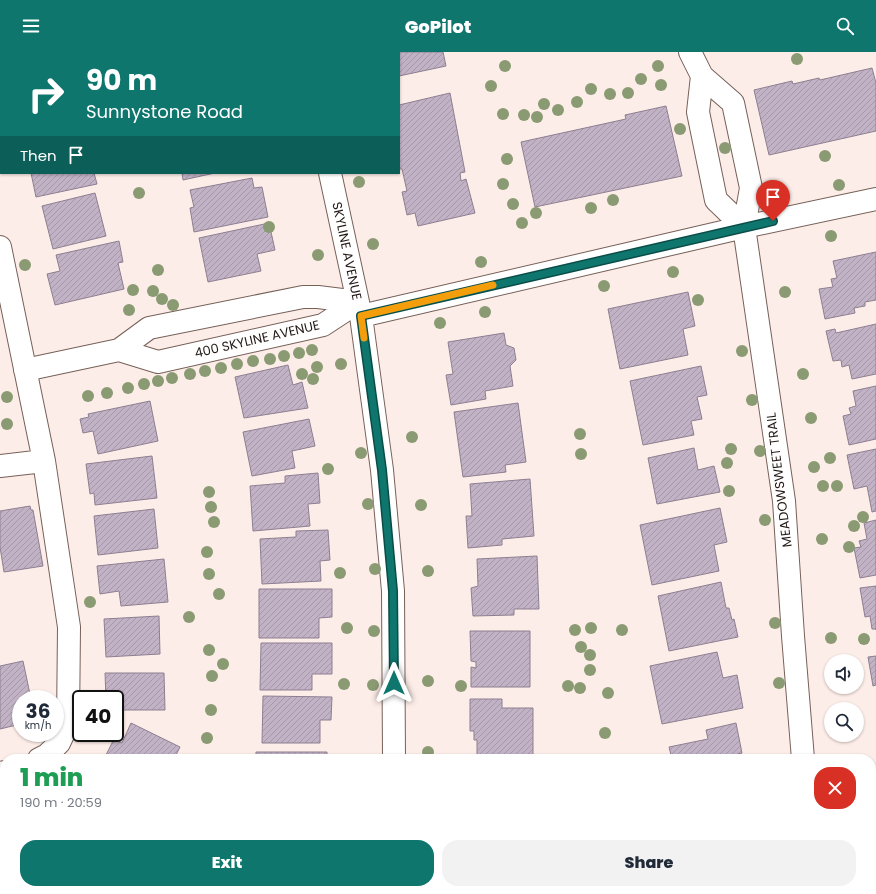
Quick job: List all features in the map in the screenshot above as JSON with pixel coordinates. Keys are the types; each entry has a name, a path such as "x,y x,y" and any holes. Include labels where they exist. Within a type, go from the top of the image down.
{"street":[{"path":"690,52 702,76 698,112 716,200 744,227"},
{"name":"MEADOWSWEET TRAIL","path":"702,76 733,103 751,188 744,227 784,502 803,754"},
{"name":"SKYLINE AVENUE","path":"330,174 359,309 382,470 393,591 394,754"},
{"path":"359,309 876,199"},
{"path":"0,248 44,461 69,627 68,724 59,743 48,754"},
{"name":"400 SKYLINE AVENUE","path":"26,370 119,350 149,328 156,326 303,297 318,297 359,309"},
{"name":"400 SKYLINE AVENUE","path":"119,350 158,362 323,325 359,309"},
{"path":"0,466 44,461"}],"building":[{"path":"400,52 443,52 446,66 400,76"},
{"path":"872,68 876,83 876,131 769,155 754,90 792,81 793,84 819,78 820,80"},
{"path":"450,93 465,172 460,173 461,181 466,179 475,213 418,226 415,213 407,215 402,192 407,191 402,169 400,169 400,105"},
{"path":"666,106 682,176 535,207 521,142 626,119 625,115"},
{"path":"31,174 94,174 97,184 36,197"},
{"path":"182,174 210,174 183,180"},
{"path":"252,178 254,188 262,187 268,217 194,232 190,208 194,207 190,190"},
{"path":"95,193 106,236 53,249 42,206"},
{"path":"269,223 275,250 257,254 261,271 208,282 199,238"},
{"path":"119,241 123,262 118,263 124,289 55,305 47,274 60,271 56,255"},
{"path":"876,252 876,300 865,302 865,306 854,308 855,313 825,319 819,289 833,287 831,279 837,278 833,261"},
{"path":"688,292 695,326 683,329 688,355 620,369 608,309"},
{"path":"876,324 876,374 852,379 849,365 842,367 841,360 833,361 826,331 835,329 836,333"},
{"path":"504,333 506,345 514,348 516,360 510,366 513,386 485,391 486,399 451,405 446,375 453,374 448,342"},
{"path":"288,365 293,385 302,382 308,408 244,418 235,377"},
{"path":"701,366 707,395 697,397 702,419 691,421 694,435 643,445 630,381"},
{"path":"876,386 876,439 849,445 843,416 851,414 849,408 856,406 853,391"},
{"path":"150,401 158,441 98,454 93,431 83,433 80,419 89,417 88,414"},
{"path":"518,403 526,462 505,465 506,472 463,477 454,412"},
{"path":"309,419 315,446 292,451 295,468 252,476 243,432"},
{"path":"694,448 698,470 714,466 720,492 657,504 648,458"},
{"path":"876,449 876,511 872,512 867,486 854,489 847,455"},
{"path":"152,456 157,498 95,505 94,493 90,494 86,464"},
{"path":"318,473 320,503 308,504 310,526 253,531 250,486 285,483 285,476"},
{"path":"530,479 534,536 502,539 502,545 468,548 466,516 472,516 470,484"},
{"path":"30,506 31,510 33,510 43,566 4,572 0,547 0,511"},
{"path":"720,508 727,542 714,545 719,571 652,585 640,525"},
{"path":"154,509 158,548 98,555 94,516"},
{"path":"876,520 876,575 860,578 854,548 861,547 859,541 867,539 864,523"},
{"path":"328,530 330,560 320,561 321,581 262,584 260,539 296,537 296,531"},
{"path":"537,556 539,609 514,609 514,615 473,616 471,588 478,586 477,559"},
{"path":"164,559 168,602 121,606 119,591 100,594 97,566"},
{"path":"721,582 726,608 729,608 732,620 734,619 738,637 669,651 658,596"},
{"path":"876,586 876,629 872,629 870,616 865,617 860,588"},
{"path":"259,589 332,589 332,617 319,618 319,638 259,638"},
{"path":"159,616 160,654 106,657 104,619"},
{"path":"470,631 530,631 530,687 471,687 471,667 476,668 476,662 471,661"},
{"path":"261,643 332,643 332,674 312,674 312,690 260,690"},
{"path":"717,652 723,678 737,675 743,708 662,724 650,666"},
{"path":"876,656 876,685 873,686 868,657"},
{"path":"23,661 29,690 12,690 12,726 0,729 0,666"},
{"path":"105,673 164,673 165,710 124,710 124,690 106,690"},
{"path":"263,696 332,697 331,720 320,720 320,743 262,743"},
{"path":"470,699 502,699 502,708 533,708 533,754 477,754 477,740 474,740 474,731 470,731"},
{"path":"131,723 180,747 176,754 106,754 112,742 124,742"},
{"path":"736,723 742,753 671,754 669,747 708,739 706,730"},
{"path":"256,752 327,752 327,754 256,754"}],"slow traffic":[{"path":"364,338 361,316 493,285"}],"route":[{"path":"394,683 393,591 382,470 361,316 773,221"}]}
